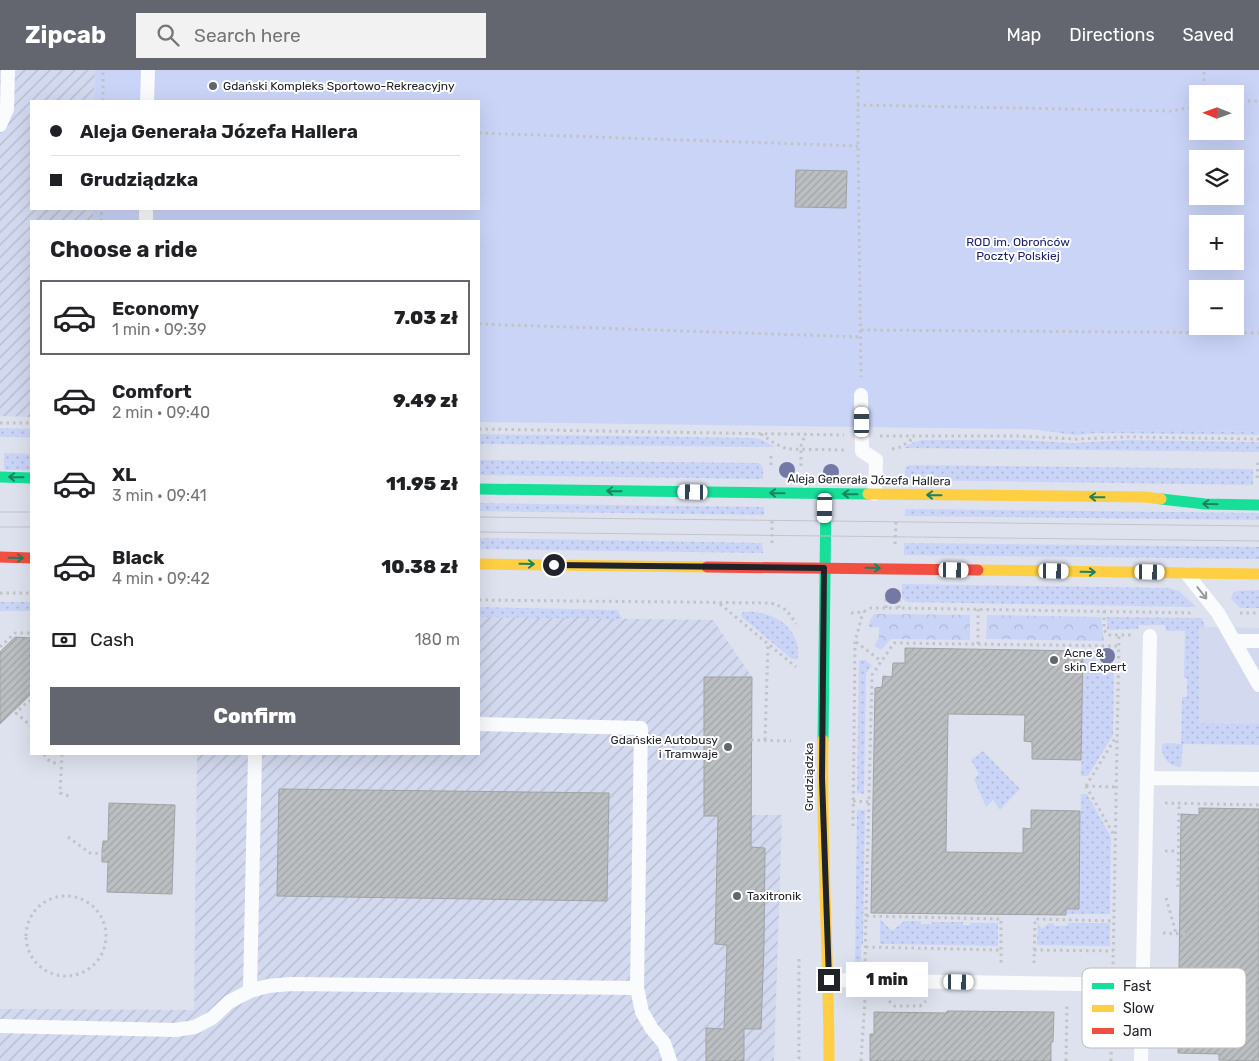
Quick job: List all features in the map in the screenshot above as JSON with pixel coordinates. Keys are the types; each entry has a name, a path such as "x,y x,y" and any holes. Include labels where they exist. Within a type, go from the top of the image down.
{"main road":[{"path":"0,477 30,478"},
{"name":"Aleja Generała Józefa Hallera","path":"480,489 1146,497 1205,504 1259,505"},
{"name":"Grudziądzka","path":"826,494 822,778 829,980 828,1061"},
{"path":"0,558 30,558"},
{"path":"480,564 1259,574"}],"lane":[{"path":"0,125 7,109 8,70"},
{"path":"148,70 148,100"},
{"path":"862,395 862,451 876,460 875,494"},
{"path":"1186,573 1218,613 1259,685"},
{"path":"1143,968 1150,636"},
{"path":"1234,641 1259,641"},
{"path":"480,724 641,728 637,988 642,1012 664,1043 670,1061"},
{"path":"250,991 255,755"},
{"path":"1147,778 1259,780"},
{"path":"829,980 1082,984"},
{"path":"0,1026 175,1030 195,1027 212,1018 229,1002 250,991 268,986 291,984 637,988"},
{"path":"1141,1048 1141,1061"}],"path":[{"path":"103,70 103,100"},
{"path":"858,70 862,395"},
{"path":"1204,70 1204,85"},
{"path":"1244,101 1259,101"},
{"path":"858,105 1171,111 1189,108"},
{"path":"480,133 858,146"},
{"path":"480,324 861,337"},
{"path":"861,330 1259,333"},
{"path":"0,423 30,423"},
{"path":"480,429 1017,436 1071,439 1128,437 1259,439"},
{"path":"761,434 787,449 862,451 887,451 901,447 915,436"},
{"path":"771,456 771,603"},
{"path":"1257,485 1258,461"},
{"path":"895,569 896,494"},
{"path":"0,593 30,593"},
{"path":"480,600 771,603 784,607 790,613"},
{"path":"720,603 768,645 803,672"},
{"path":"863,612 871,608 1259,613"},
{"path":"978,609 978,644"},
{"path":"1104,611 1104,630 1108,635 1150,636"},
{"path":"0,647 15,633 30,633"},
{"path":"1112,968 1119,635"},
{"path":"856,642 882,662"},
{"path":"861,1061 866,947 872,675 894,643 1119,646"},
{"path":"765,740 768,645"},
{"path":"30,701 28,700 16,713 30,725"},
{"path":"1086,786 1117,735"},
{"path":"751,740 791,741"},
{"path":"640,754 704,754"},
{"path":"44,755 45,758 52,763 60,764"},
{"path":"62,755 60,793 69,796"},
{"path":"1086,786 1116,787"},
{"path":"1086,786 1115,836"},
{"path":"853,802 869,802"},
{"path":"1147,802 1259,805"},
{"path":"1178,887 1179,803"},
{"path":"68,837 90,853 104,854"},
{"path":"1164,851 1178,851"},
{"path":"1164,889 1176,933"},
{"path":"65,896 84,900 98,911 103,920 107,938 105,947 96,964 81,974 62,977 45,971 32,957 27,949 26,930 33,913 39,906 56,897 65,896"},
{"path":"866,916 1002,919 1001,968"},
{"path":"1034,969 1035,919 1113,921"},
{"path":"1162,933 1186,934"},
{"path":"866,947 1001,950"},
{"path":"1034,950 1113,951"},
{"path":"1066,1061 1067,984"},
{"path":"1111,1048 1111,1061"}],"shaded area":[{"path":"0,70 95,70 94,100 30,100 30,210 93,210 93,220 30,220 30,417 0,416"},
{"path":"480,617 713,620 752,677 751,815 782,815 774,1061 0,1061 0,1009 194,1010 197,755 480,755"},
{"path":"1199,627 1259,628 1259,724 1199,723"}],"green space":[{"name":"ROD im. Obrońców Poczty Polskiej","path":"95,70 1259,70 1259,432 480,422 480,220 93,220 93,210 480,210 480,100 94,100"},
{"path":"0,428 30,429 30,437 0,437"},
{"path":"1030,429 1259,432 1259,435 1097,433 1075,435"},
{"path":"480,434 753,438 760,439 775,447 480,444"},
{"path":"922,440 1021,440 1072,443 1129,440 1259,442 1259,452 904,448"},
{"path":"4,453 30,454 30,470 4,470"},
{"path":"480,460 759,463 763,468 763,479 480,475"},
{"path":"909,465 1253,469 1253,485 905,480 905,469"},
{"path":"480,503 764,507 764,515 480,511"},
{"path":"905,509 1259,513 1259,520 905,516"},
{"path":"480,538 762,543 763,553 480,549"},
{"path":"904,543 1259,547 1259,559 904,555"},
{"path":"902,584 1168,588 1179,591 1196,607 907,602 902,598"},
{"path":"1259,590 1259,608 1240,608 1231,599 1236,591"},
{"path":"0,602 30,602 30,611 0,611"},
{"path":"480,607 618,610 622,619 480,617"},
{"path":"743,612 768,615 783,623 794,636 798,650 797,659 792,659 743,618 741,615"},
{"path":"874,614 970,615 970,640 891,639 881,650 874,646 879,638 879,627 869,627 870,620"},
{"path":"987,615 1101,617 1104,641 986,639"},
{"path":"1107,617 1202,618 1205,627 1199,627 1199,723 1259,724 1259,745 1183,744 1181,767 1169,763 1164,757 1162,745 1165,743 1181,744 1182,697 1187,697 1187,678 1184,678 1185,631 1166,631 1165,625 1139,625 1138,629 1107,630"},
{"path":"1083,651 1096,651 1096,666 1114,667 1113,735 1088,776 1081,776"},
{"path":"859,660 865,660 872,666 866,673 864,794 857,793"},
{"path":"983,751 1020,789 1000,810 993,800 986,807 974,779 979,774 971,760"},
{"path":"1081,794 1087,794 1111,837 1110,914 1066,914 1066,909 1079,909"},
{"path":"857,810 865,810 861,969 855,969"},
{"path":"880,919 892,931 904,921 921,921 921,924 963,922 963,925 970,925 970,923 998,923 998,946 880,944"},
{"path":"1038,923 1042,929 1049,923 1054,924 1054,926 1067,926 1068,923 1110,923 1110,946 1037,945"}],"building":[{"path":"796,170 847,171 846,208 795,207"},
{"path":"15,637 30,638 30,695 0,724 0,652"},
{"path":"905,648 1083,651 1081,760 1032,759 1032,742 1024,741 1025,715 948,714 946,852 1023,853 1023,828 1031,829 1031,810 1080,811 1079,909 1066,909 1066,915 871,913 875,688 882,687 883,676 892,677 893,663 905,663"},
{"path":"704,677 752,677 751,847 765,848 764,945 761,1029 744,1029 744,1061 706,1061 706,1028 724,1029 727,945 715,944 718,816 704,816"},
{"path":"279,789 609,793 607,901 277,896"},
{"path":"109,803 175,805 172,894 107,892 108,862 102,862 102,851 103,841 108,841"},
{"path":"1199,808 1259,809 1259,1061 1219,1060 1219,1054 1178,1053 1178,1048 1246,1048 1246,968 1179,968 1181,814 1199,815"},
{"path":"947,1011 1054,1012 1051,1061 870,1061 870,1034 874,1034 874,1012 947,1013"}],"tram line":[{"path":"0,512 30,512"},
{"path":"480,517 1259,526"},
{"path":"0,527 30,527"},
{"path":"480,532 1259,541"}],"traffic: fast":[{"path":"0,477 30,478"},
{"path":"480,489 868,494"},
{"path":"823,740 826,494"},
{"path":"1161,499 1205,504 1259,505"}],"traffic: slow":[{"path":"868,494 1145,497 1161,499"},
{"path":"480,564 707,567"},
{"path":"978,570 1259,574"},
{"path":"823,740 829,1061"}],"traffic: jam":[{"path":"0,557 30,558"},
{"path":"707,567 978,570"}],"place":[{"name":"Gdański Kompleks Sportowo-Rekreacyjny","path":"213,86"},
{"name":"Acne & skin Expert","path":"1054,660"},
{"name":"Gdańskie Autobusy i Tramwaje","path":"728,747"},
{"name":"Taxitronik","path":"737,896"}],"route":[{"path":"554,565 824,568 822,778 829,980"}]}
